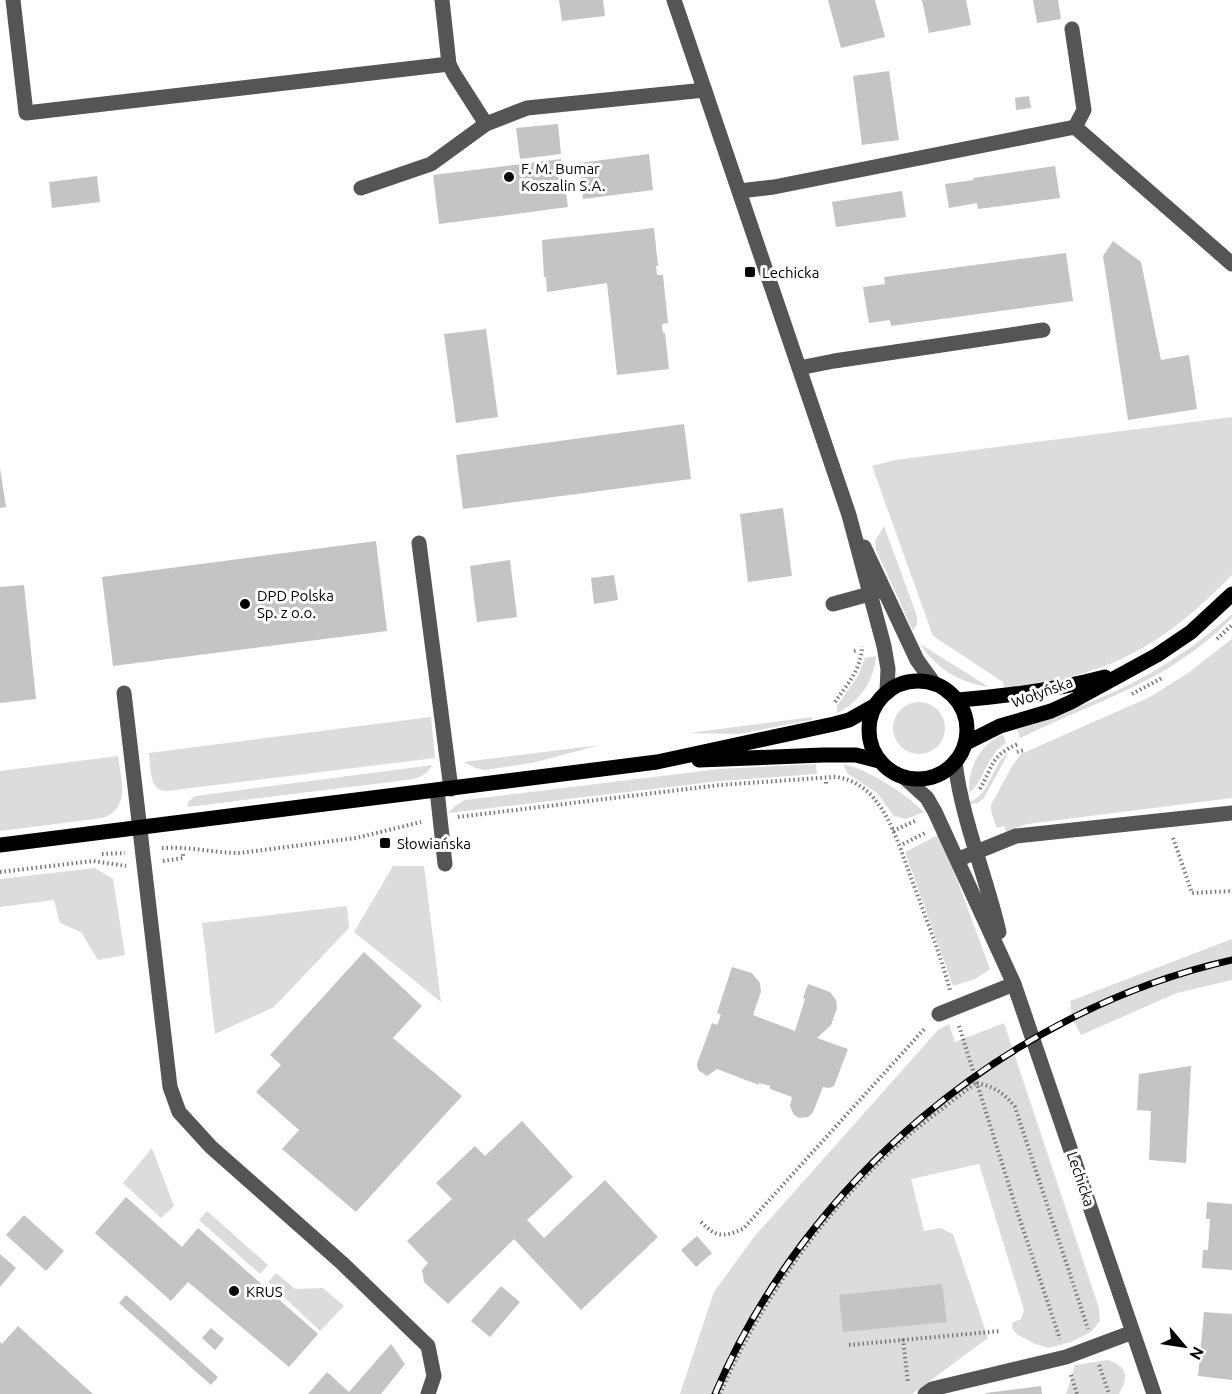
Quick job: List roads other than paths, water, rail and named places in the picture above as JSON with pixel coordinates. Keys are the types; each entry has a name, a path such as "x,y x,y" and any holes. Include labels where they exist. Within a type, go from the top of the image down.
{"main road":[{"name":"Wołyńska","path":"966,743 1000,726 1051,711 1129,671 1179,640 1219,608 1232,594"},
{"name":"Wołyńska","path":"958,700 1064,688 1129,671"},
{"path":"657,762 849,720 874,706 887,691 901,683 917,680 933,682 947,689 958,700 965,713 968,728 966,743 955,762 945,772 932,778 919,780 905,778 891,772 879,761 870,744 868,724 874,706"},
{"path":"0,846 657,762 823,754 855,755 879,761"}],"street":[{"path":"0,1 11,0 26,113 449,64"},
{"path":"442,0 449,64 486,124"},
{"path":"674,0 849,515 884,646 888,669 887,691"},
{"path":"1072,29 1084,110 1076,127"},
{"path":"361,188 431,164 486,124 527,108 705,90"},
{"path":"739,191 774,187 1076,127"},
{"path":"1076,127 1232,264"},
{"path":"799,368 1042,330"},
{"path":"849,515 917,660 933,682"},
{"path":"419,543 444,789 445,864"},
{"path":"833,604 884,590"},
{"path":"124,693 170,1088 179,1112 211,1147 342,1263 428,1346 434,1376 428,1394"},
{"name":"Lechicka","path":"955,762 961,801 990,893 1007,964"},
{"name":"Lechicka","path":"905,778 927,798 959,859 1007,964 1154,1394"},
{"path":"959,859 1016,836 1232,813"},
{"path":"939,1014 1014,984"},
{"path":"925,1394 932,1389 1066,1357 1132,1332"}],"railway":[{"path":"715,1394 754,1317 802,1244 859,1177 923,1117 993,1064 1069,1020 1149,985 1232,960"}],"place":[{"name":"F. M. Bumar Koszalin S.A.","path":"509,177"},
{"name":"Lechicka","path":"750,272"},
{"name":"DPD Polska Sp. z o.o.","path":"245,604"},
{"name":"Słowiańska","path":"385,843"},
{"name":"KRUS","path":"234,1291"}]}
